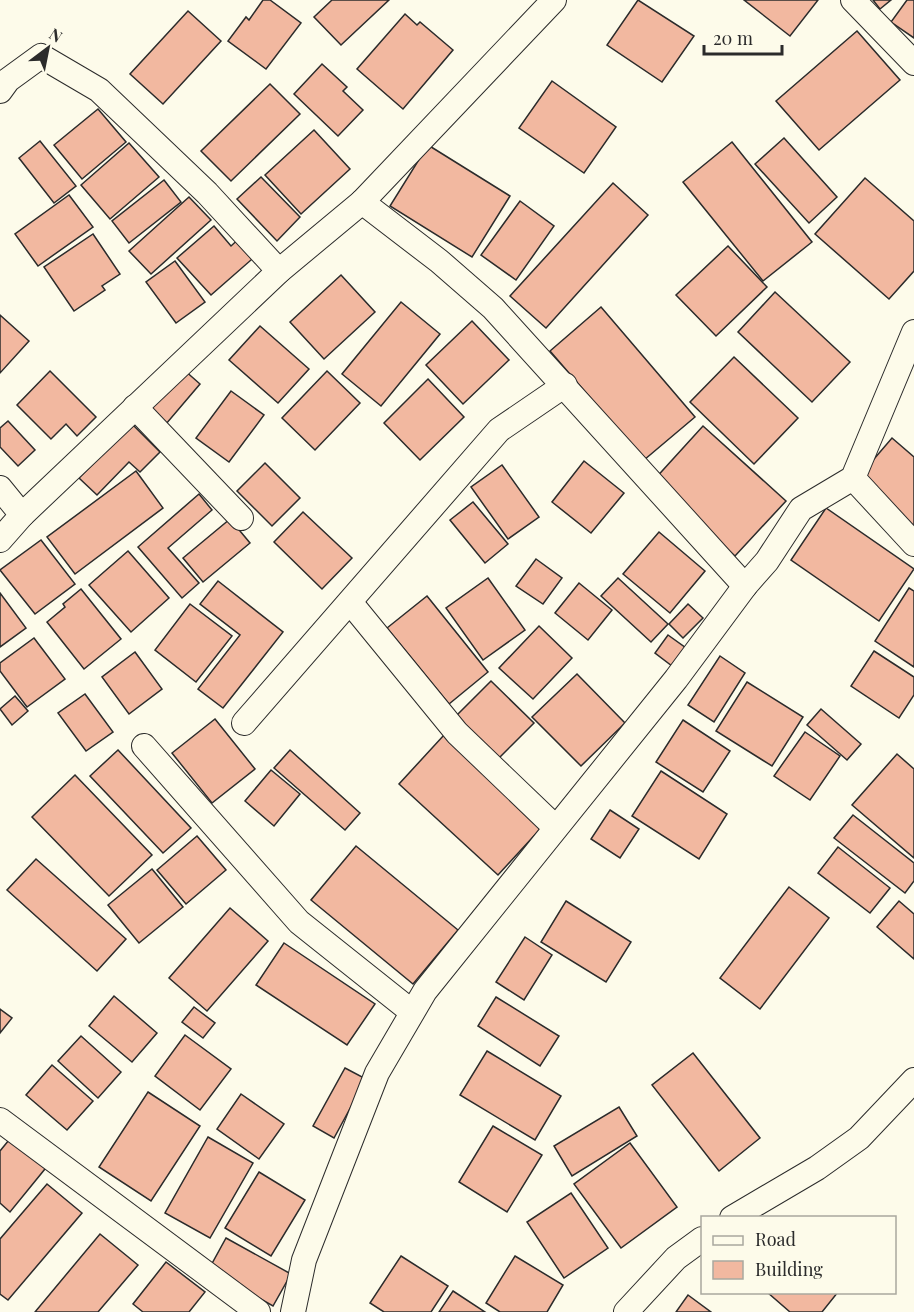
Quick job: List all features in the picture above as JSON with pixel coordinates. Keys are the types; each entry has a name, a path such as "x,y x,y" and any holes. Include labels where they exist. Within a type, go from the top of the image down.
{"street":[{"path":"0,540 22,515 279,271 362,202 554,0"},
{"path":"853,0 914,63"},
{"path":"0,91 8,80 40,56 99,90 207,193 279,271"},
{"path":"362,202 439,261 493,308 565,385 744,586"},
{"path":"292,1312 304,1260 377,1073 425,991 676,679 744,586 767,561 801,509 852,478 914,332"},
{"path":"244,723 499,430 565,385"},
{"path":"135,407 241,518"},
{"path":"852,478 914,544"},
{"path":"0,488 22,515"},
{"path":"350,602 457,733 555,827"},
{"path":"144,746 299,922 412,1012"},
{"path":"735,1216 817,1168 859,1138 914,1080"},
{"path":"0,1120 258,1312"},
{"path":"626,1312 676,1258 701,1240"}],"building":[{"path":"263,0 270,0 301,23 266,69 228,41 246,17 249,20"},
{"path":"332,0 389,0 341,45 314,17"},
{"path":"638,0 694,36 662,82 607,45"},
{"path":"744,0 818,0 790,36"},
{"path":"873,0 891,0 880,9"},
{"path":"907,0 914,0 914,38 891,22"},
{"path":"188,11 221,41 163,104 130,74"},
{"path":"405,14 417,25 420,22 453,50 403,109 357,69"},
{"path":"857,31 900,80 819,150 776,101"},
{"path":"322,64 347,87 343,91 363,110 338,136 294,94"},
{"path":"552,81 616,127 584,173 519,128"},
{"path":"270,84 300,114 231,181 201,151"},
{"path":"98,109 126,142 82,179 54,145"},
{"path":"314,130 350,169 301,214 265,175"},
{"path":"784,138 837,197 809,223 755,164"},
{"path":"40,141 76,186 54,203 19,158"},
{"path":"732,142 812,242 763,281 683,182"},
{"path":"129,143 159,177 110,219 81,185"},
{"path":"428,145 510,196 472,257 390,206"},
{"path":"261,177 300,217 277,241 237,199"},
{"path":"865,178 914,221 914,271 889,299 815,234"},
{"path":"164,180 181,202 129,243 112,221"},
{"path":"613,183 648,215 546,328 510,296"},
{"path":"69,195 93,227 38,266 15,234"},
{"path":"189,197 211,220 151,274 129,251"},
{"path":"520,201 554,226 516,280 481,255"},
{"path":"214,226 231,246 243,235 259,253 211,295 177,258"},
{"path":"93,234 120,274 102,286 105,290 74,311 44,267"},
{"path":"728,246 767,287 716,336 676,295"},
{"path":"175,261 205,302 176,323 146,282"},
{"path":"341,275 375,312 324,359 290,322"},
{"path":"775,292 850,362 812,402 738,332"},
{"path":"401,302 440,334 381,406 342,374"},
{"path":"601,307 695,417 644,460 550,351"},
{"path":"0,315 29,341 0,373"},
{"path":"472,321 509,360 463,404 426,365"},
{"path":"260,326 309,369 278,403 229,360"},
{"path":"734,357 798,418 754,464 690,402"},
{"path":"183,369 200,384 166,424 149,409"},
{"path":"50,371 96,417 77,436 66,424 51,439 17,405"},
{"path":"327,371 360,403 315,450 282,418"},
{"path":"428,379 464,417 420,460 384,423"},
{"path":"231,391 264,415 229,462 196,438"},
{"path":"8,421 35,450 18,466 0,447 0,428"},
{"path":"132,424 160,452 140,472 129,462 97,495 79,478"},
{"path":"703,426 786,501 735,556 653,481"},
{"path":"892,438 914,457 914,531 856,480"},
{"path":"584,461 624,493 591,533 552,502"},
{"path":"265,463 300,498 272,526 237,491"},
{"path":"502,465 539,517 508,539 471,487"},
{"path":"136,471 163,508 75,574 47,537"},
{"path":"199,494 212,510 168,548 199,583 182,598 138,547"},
{"path":"473,502 508,544 485,563 450,520"},
{"path":"826,508 914,569 879,621 791,560"},
{"path":"303,512 352,558 322,589 274,542"},
{"path":"230,519 250,543 203,582 183,558"},
{"path":"659,532 705,571 670,613 623,574"},
{"path":"41,540 75,584 35,614 0,570"},
{"path":"128,551 169,598 131,632 89,585"},
{"path":"536,559 562,578 543,604 516,586"},
{"path":"488,578 525,630 483,660 446,608"},
{"path":"618,578 668,624 651,642 601,596"},
{"path":"218,581 283,632 223,708 198,689 240,635 200,604"},
{"path":"579,583 612,610 588,640 555,613"},
{"path":"909,588 914,591 914,667 875,641"},
{"path":"81,589 121,639 84,669 47,622"},
{"path":"0,593 26,628 0,647"},
{"path":"427,596 488,672 449,704 387,628"},
{"path":"190,604 232,636 196,682 155,650"},
{"path":"688,604 703,618 683,638 669,624"},
{"path":"539,626 572,658 533,699 499,668"},
{"path":"668,635 686,648 672,666 655,653"},
{"path":"34,638 65,679 27,707 0,671 0,663"},
{"path":"874,651 914,677 914,695 899,718 851,686"},
{"path":"135,652 162,689 129,714 102,677"},
{"path":"720,656 745,673 714,722 688,705"},
{"path":"577,674 625,723 581,766 532,717"},
{"path":"491,681 534,723 495,762 452,720"},
{"path":"747,682 803,717 772,766 716,731"},
{"path":"85,694 113,732 86,751 58,713"},
{"path":"15,696 28,711 12,725 0,709"},
{"path":"821,709 861,744 847,760 807,725"},
{"path":"215,719 255,769 212,803 172,753"},
{"path":"683,720 730,751 703,792 656,762"},
{"path":"805,732 840,756 810,800 774,776"},
{"path":"444,735 543,826 498,875 399,784"},
{"path":"118,750 191,828 163,853 90,776"},
{"path":"290,750 360,813 345,830 274,768"},
{"path":"897,754 914,769 914,858 852,805"},
{"path":"271,770 300,794 274,826 245,801"},
{"path":"661,771 727,814 699,859 632,816"},
{"path":"75,775 152,855 109,896 32,817"},
{"path":"610,810 639,829 620,858 591,839"},
{"path":"853,815 914,863 914,881 905,893 834,838"},
{"path":"197,836 226,870 186,904 157,870"},
{"path":"356,846 458,930 413,984 311,900"},
{"path":"838,847 890,888 870,913 818,873"},
{"path":"36,859 126,939 97,971 7,890"},
{"path":"152,869 183,907 139,943 108,905"},
{"path":"789,887 829,918 760,1009 720,978"},
{"path":"566,901 631,942 606,982 541,942"},
{"path":"899,901 914,914 914,959 877,927"},
{"path":"230,908 268,941 207,1011 169,978"},
{"path":"525,937 552,955 524,1000 496,982"},
{"path":"284,943 375,1004 347,1045 256,985"},
{"path":"114,996 157,1033 132,1062 89,1026"},
{"path":"496,997 559,1036 540,1066 478,1026"},
{"path":"194,1007 215,1023 203,1038 182,1022"},
{"path":"0,1009 12,1018 0,1033"},
{"path":"185,1035 231,1069 200,1110 155,1076"},
{"path":"81,1036 121,1072 98,1098 58,1061"},
{"path":"487,1051 561,1096 535,1140 460,1095"},
{"path":"693,1053 760,1138 719,1171 652,1085"},
{"path":"52,1065 93,1101 67,1130 26,1095"},
{"path":"345,1068 366,1079 334,1138 313,1126"},
{"path":"148,1092 200,1126 151,1201 99,1167"},
{"path":"241,1094 284,1124 259,1159 217,1129"},
{"path":"619,1107 637,1136 572,1176 554,1146"},
{"path":"493,1126 542,1155 507,1212 459,1182"},
{"path":"13,1135 49,1164 10,1212 0,1203 0,1151"},
{"path":"208,1137 253,1163 210,1238 165,1213"},
{"path":"630,1143 677,1207 621,1248 574,1184"},
{"path":"259,1172 305,1200 271,1256 225,1228"},
{"path":"47,1184 82,1213 8,1300 0,1294 0,1239"},
{"path":"571,1193 608,1248 564,1278 527,1222"},
{"path":"100,1234 138,1265 98,1312 35,1312"},
{"path":"226,1238 291,1274 273,1306 209,1269"},
{"path":"401,1256 448,1286 431,1312 384,1312 370,1303"},
{"path":"515,1256 563,1285 547,1312 500,1312 486,1303"},
{"path":"166,1262 205,1292 189,1312 143,1312 133,1304"},
{"path":"453,1291 485,1312 439,1312"},
{"path":"769,1294 836,1294 822,1312 790,1312"},
{"path":"688,1295 711,1312 676,1312"}]}
